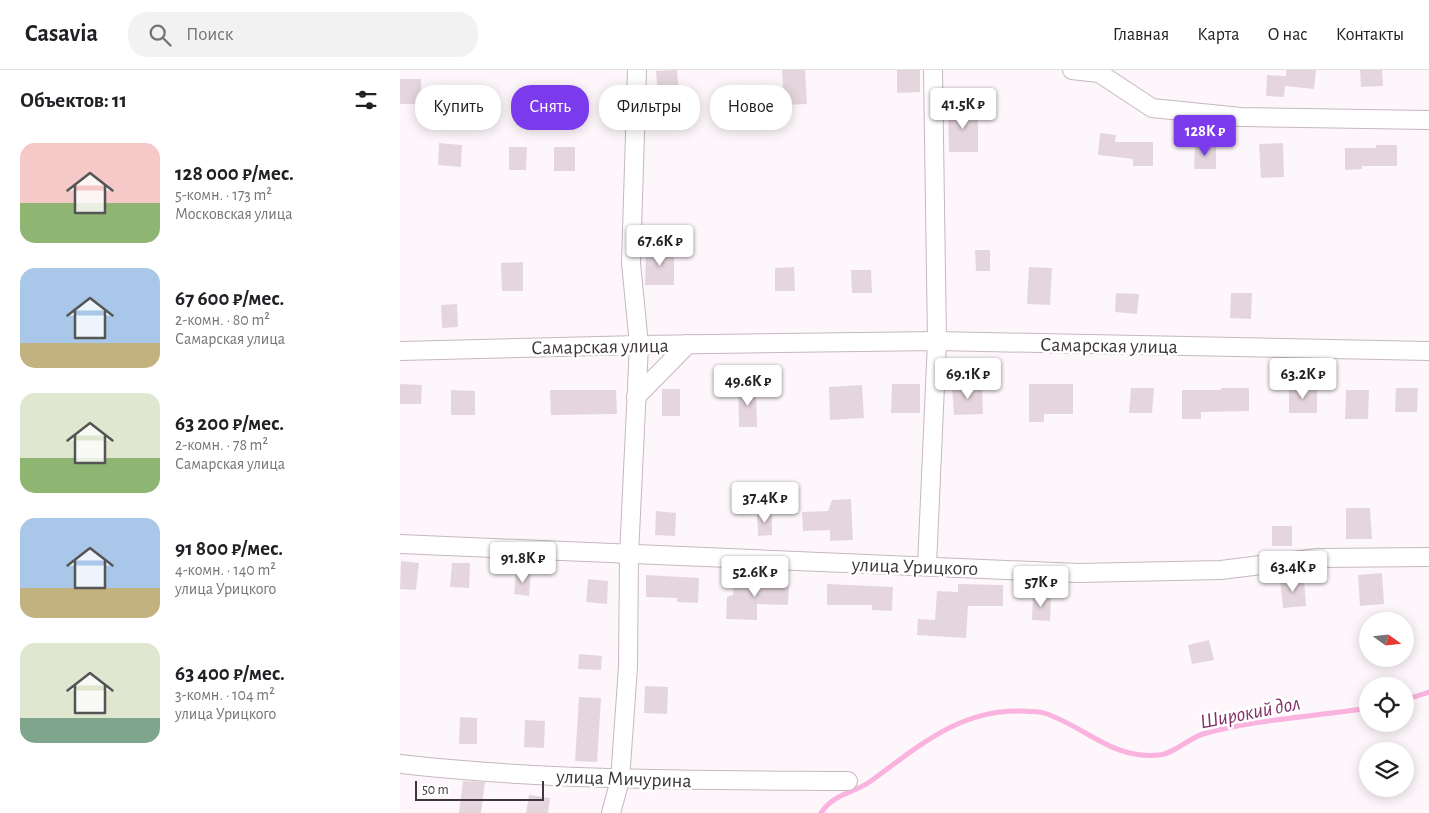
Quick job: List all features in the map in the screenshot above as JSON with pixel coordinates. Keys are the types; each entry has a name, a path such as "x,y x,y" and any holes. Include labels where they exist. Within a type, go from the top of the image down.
{"street":[{"path":"612,813 620,780 628,667 629,555 639,345 631,263 637,70"},
{"path":"927,566 937,341 933,70"},
{"path":"1072,70 1099,74 1152,108 1241,117 1429,120"},
{"name":"Самарская улица","path":"400,351 688,344 937,341 1429,351"},
{"path":"636,397 688,344"},
{"name":"улица Урицкого","path":"400,544 629,555 1078,572 1221,570 1318,558 1429,557"},
{"name":"улица Мичурина","path":"400,764 461,771 620,780 848,781"}],"building":[{"path":"677,70 678,85 657,85 656,71"},
{"path":"782,70 805,70 807,104 792,105 792,85 783,85"},
{"path":"897,70 920,70 920,92 897,93"},
{"path":"1286,70 1316,70 1314,89 1285,86 1284,97 1266,96 1267,75 1286,76"},
{"path":"1360,70 1382,70 1383,86 1361,87"},
{"path":"400,79 421,79 421,85 415,85 415,104 400,104"},
{"path":"978,107 978,152 949,152 948,108"},
{"path":"1100,133 1116,135 1115,142 1153,142 1153,166 1133,166 1133,159 1098,155"},
{"path":"439,143 462,145 461,167 438,165"},
{"path":"1283,143 1284,177 1261,178 1259,144"},
{"path":"1195,145 1216,145 1216,169 1194,169"},
{"path":"1376,145 1397,145 1397,166 1362,166 1362,169 1345,170 1345,148 1376,148"},
{"path":"509,147 527,147 526,170 509,170"},
{"path":"554,147 575,147 575,171 554,171"},
{"path":"646,249 674,250 674,285 645,285"},
{"path":"975,250 990,250 990,271 976,271"},
{"path":"523,262 523,291 502,291 501,263"},
{"path":"794,267 795,291 775,291 775,268"},
{"path":"1029,267 1052,268 1050,305 1027,304"},
{"path":"851,270 871,270 872,293 852,293"},
{"path":"1116,293 1139,294 1137,314 1115,312"},
{"path":"1231,293 1252,293 1251,319 1230,318"},
{"path":"457,304 458,327 442,328 441,305"},
{"path":"400,384 422,385 421,404 400,404"},
{"path":"892,384 920,384 920,413 891,413"},
{"path":"1029,384 1073,384 1073,414 1044,414 1044,422 1029,422"},
{"path":"862,385 864,418 830,420 829,387"},
{"path":"982,385 983,414 954,415 952,386"},
{"path":"738,387 756,387 757,427 739,427"},
{"path":"1289,387 1317,387 1317,413 1289,413"},
{"path":"1131,388 1154,388 1152,413 1129,413"},
{"path":"1221,388 1249,388 1249,411 1201,412 1201,419 1182,419 1182,390 1221,390"},
{"path":"1396,388 1418,388 1417,412 1395,412"},
{"path":"662,389 680,389 680,416 662,416"},
{"path":"451,390 475,391 475,415 451,415"},
{"path":"550,390 616,390 617,414 551,415"},
{"path":"1346,390 1369,390 1368,419 1345,419"},
{"path":"851,499 853,540 830,541 830,530 803,531 802,512 828,511 832,500"},
{"path":"1346,508 1370,508 1372,539 1346,539"},
{"path":"656,511 676,513 675,536 655,535"},
{"path":"757,512 772,512 772,535 758,536"},
{"path":"1272,526 1292,526 1292,546 1272,546"},
{"path":"401,561 419,563 416,590 400,589"},
{"path":"452,563 470,563 469,588 450,587"},
{"path":"516,571 531,573 529,596 514,594"},
{"path":"1382,573 1384,604 1360,606 1358,575"},
{"path":"646,575 699,578 698,603 677,602 677,598 646,597"},
{"path":"588,579 608,581 607,604 586,602"},
{"path":"1280,579 1304,579 1306,606 1283,608"},
{"path":"734,580 789,583 788,605 757,604 757,620 726,619 727,597 733,595"},
{"path":"827,584 893,587 892,611 872,610 872,605 827,605"},
{"path":"958,584 1003,585 1003,606 968,606 966,638 917,635 918,619 935,620 937,591 958,592"},
{"path":"1033,596 1051,597 1050,621 1032,620"},
{"path":"1209,640 1214,660 1192,664 1188,645"},
{"path":"579,654 602,656 601,670 578,669"},
{"path":"645,686 668,687 667,714 644,713"},
{"path":"579,697 601,698 597,762 575,761"},
{"path":"460,717 477,718 477,744 459,744"},
{"path":"525,720 545,721 544,748 524,747"},
{"path":"463,781 485,782 481,813 459,813"},
{"path":"529,795 550,798 548,813 526,813"}],"waterway":[{"name":"Широкий дол","path":"1414,697 1429,692"},
{"name":"Широкий дол","path":"821,813 832,801 871,781 940,732 978,716 999,712 1022,711 1044,713 1113,747 1142,755 1159,755 1170,752 1198,736 1223,729 1359,709"}]}
